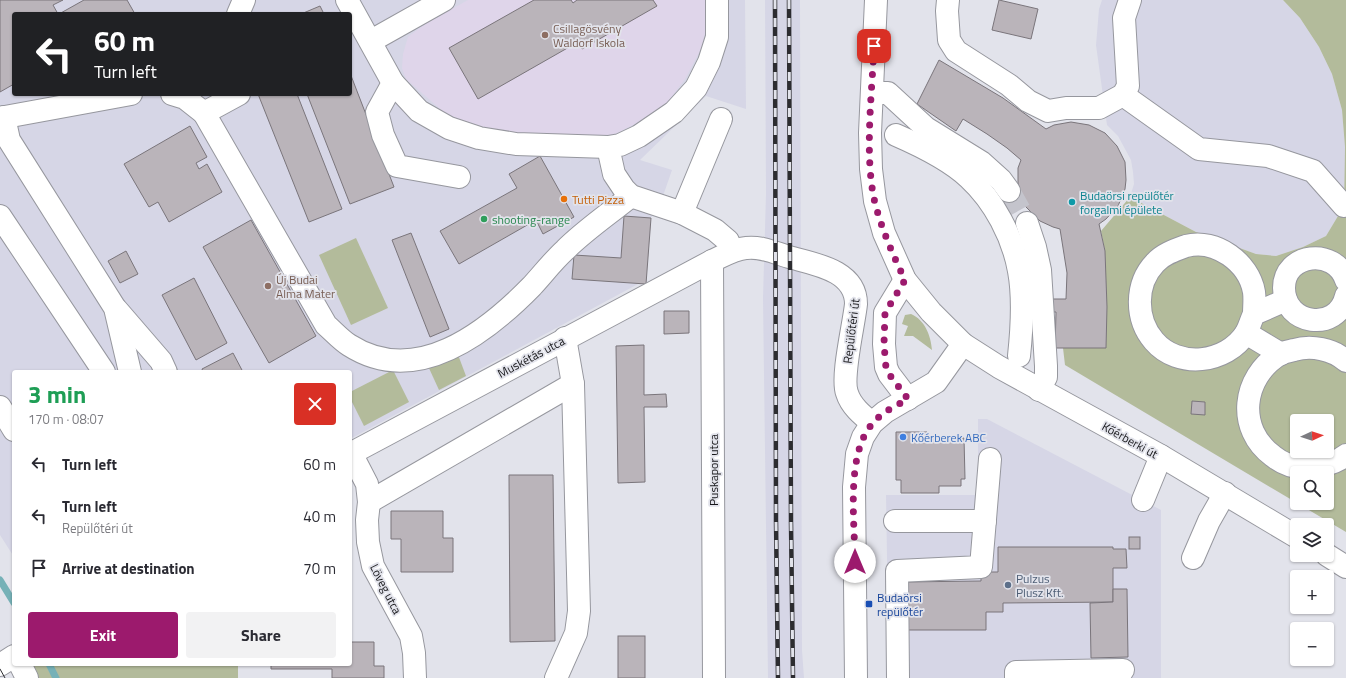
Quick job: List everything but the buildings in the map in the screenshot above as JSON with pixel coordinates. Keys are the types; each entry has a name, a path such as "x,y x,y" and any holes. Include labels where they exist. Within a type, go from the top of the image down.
{"street":[{"path":"239,12 244,0"},
{"path":"347,0 393,83 419,111 449,128 479,138 516,144 608,147 620,145 639,136 674,112 696,88 709,62 717,37 717,0"},
{"path":"371,41 443,0"},
{"path":"856,678 854,488 857,454 863,437 872,423 885,412 939,379 963,344 931,312 905,280 884,233 875,201 871,168 870,133 876,0"},
{"path":"948,0 947,11 949,40 956,51 1009,85 1028,100 1048,111 1066,108 1099,108 1123,95 1128,86 1124,18 1130,0"},
{"path":"393,83 377,112 382,135 397,166 459,177"},
{"path":"872,93 888,93 926,128 981,162 1001,180 1009,191"},
{"path":"1123,95 1199,149 1268,156 1313,170 1344,206"},
{"path":"120,96 2,117 9,140 115,308 161,361 165,370"},
{"path":"178,96 185,98 204,113 326,325 349,345 372,356 393,361 418,360 438,354 469,338 520,297 564,250 631,196"},
{"path":"204,113 235,96"},
{"path":"682,213 721,119"},
{"path":"896,135 955,167 969,178 989,200 1001,219 1016,256 1019,271 1022,327 1019,356"},
{"path":"608,147 614,174 624,189 631,196 682,213 715,230 728,241 732,251"},
{"path":"0,216 103,370"},
{"path":"1027,223 1035,247 1040,270 1046,377 1039,390"},
{"path":"1250,323 1254,292 1246,272 1232,257 1213,247 1192,245 1172,250 1155,263 1144,281 1139,302 1143,323 1154,341 1171,354 1191,360 1212,358 1231,349 1250,323 1286,300"},
{"name":"Repülőtéri út","path":"712,261 732,251 746,248 759,248 827,268 839,274 851,286 856,295 856,304 845,377 846,392 852,404 872,423"},
{"path":"1346,280 1339,268 1329,260 1318,257 1305,259 1294,266 1287,276 1284,288 1286,300 1293,310 1303,318 1315,321 1327,319 1337,312 1344,303 1346,296"},
{"name":"Muskétás utca","path":"352,453 565,338 712,261"},
{"name":"Puskapor utca","path":"712,261 714,678"},
{"path":"905,280 885,313 884,344 886,368 908,399"},
{"path":"115,308 130,370"},
{"path":"1250,323 1281,354"},
{"path":"556,678 576,633 579,622 573,384 565,338"},
{"name":"Kőérberki út","path":"963,344 1039,390 1161,456 1290,533"},
{"path":"1346,361 1324,350 1302,347 1281,354 1263,367 1252,386 1248,408 1252,430 1264,449 1282,463 1303,468 1325,466 1346,455"},
{"path":"369,502 573,384"},
{"path":"0,407 12,427"},
{"name":"Löveg utca","path":"352,456 367,484 369,502 367,520 368,542 373,566 411,636 414,654 415,678"},
{"path":"1143,500 1161,456"},
{"path":"898,678 897,571 980,567 990,459"},
{"path":"1193,558 1209,521 1225,493"},
{"path":"895,521 985,521"},
{"path":"1334,559 1346,567"},
{"path":"0,665 12,657"},
{"path":"21,666 27,678"},
{"path":"1016,678 1016,672 1076,675 1123,670"}],"shaded area":[{"path":"0,0 745,0 746,109 706,96 640,160 672,170 663,196 651,218 646,284 638,284 352,438 352,370 12,370 12,554 0,535"},
{"path":"468,0 708,0 707,23 702,47 685,79 667,103 635,124 611,136 572,137 507,133 475,127 447,115 406,79 402,68 403,54 408,37 425,24"},
{"path":"765,0 800,0 802,650 804,678 768,678 763,298 766,194"},
{"path":"1102,0 1283,0 1300,18 1319,47 1332,74 1342,110 1345,147 1344,206 1326,236 1303,247 1276,256 1256,254 1196,232 1130,197 1134,184 1131,160 1118,136 1107,125 1096,45 1099,9"},
{"path":"978,419 987,419 1161,510 1161,678 889,678 886,495 978,495"}],"green space":[{"path":"1283,0 1346,0 1346,532 1334,525 1334,518 1322,518 1309,510 1334,510 1334,466 1290,466 1290,499 1065,365 1063,348 1105,251 1101,231 1130,197 1196,232 1256,254 1276,256 1303,247 1326,236 1344,206 1345,147 1342,110 1332,74 1319,47 1300,18"},
{"path":"356,238 388,308 351,325 319,255"},
{"path":"911,314 924,324 929,334 932,350 913,336 904,336 908,326 902,324 905,315"},
{"path":"457,352 466,376 439,390 428,366"},
{"path":"393,370 409,402 364,426 352,402 352,391"},
{"path":"30,666 238,666 238,678 36,678"}],"waterway":[{"path":"0,580 12,600"},
{"path":"50,666 56,678"}],"tunnel":[{"path":"1009,191 1027,223"}],"tram line":[{"path":"0,669 5,678"}],"railway":[{"path":"775,0 776,521 778,678"},
{"path":"789,0 793,678"}],"place":[{"name":"Csillagösvény Waldorf Iskola","path":"545,35"},
{"name":"Tutti Pizza","path":"564,199"},
{"name":"Budaörsi repülőtér forgalmi épülete","path":"1072,202"},
{"name":"shooting-range","path":"484,219"},
{"name":"Új Budai Alma Mater","path":"268,286"},
{"name":"Kőérberek ABC","path":"903,437"},
{"name":"Pulzus Plusz Kft.","path":"1008,585"},
{"name":"Budaörsi repülőtér","path":"869,604"}],"route":[{"path":"855,562 854,488 857,454 863,437 872,423 885,412 908,399 886,368 884,344 885,313 905,280 884,233 875,201 871,168 870,133 874,46"}]}
